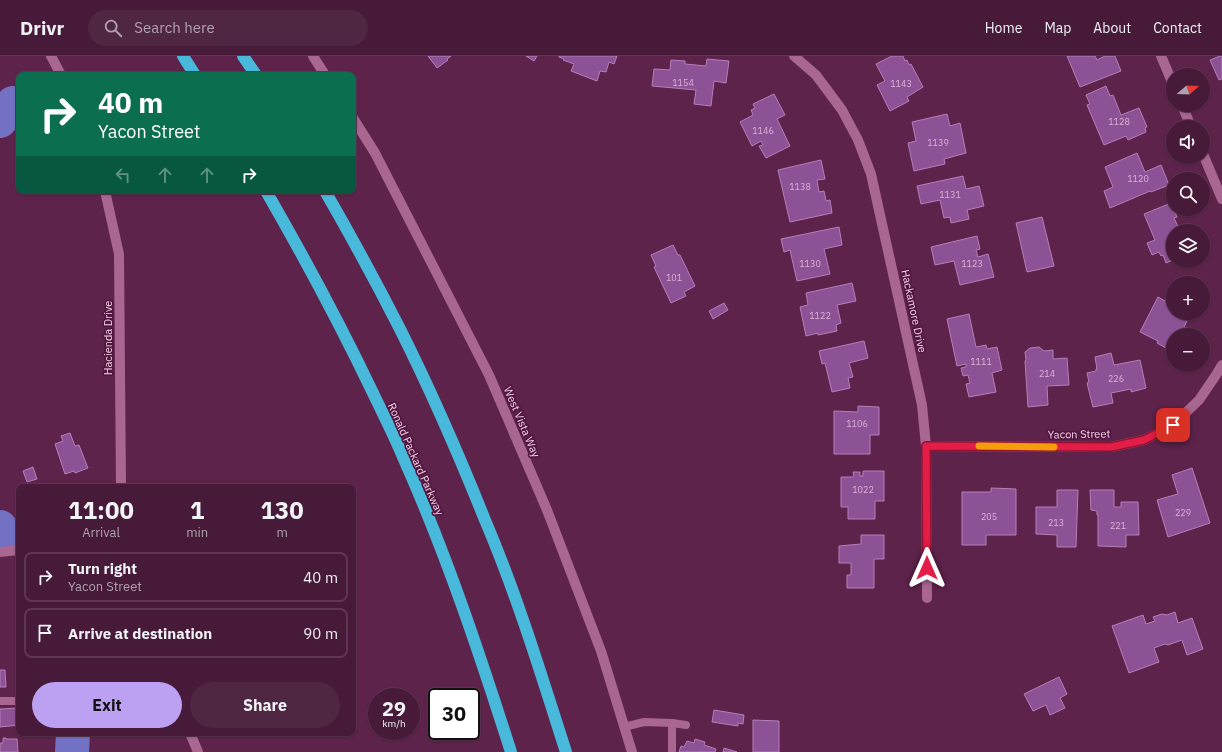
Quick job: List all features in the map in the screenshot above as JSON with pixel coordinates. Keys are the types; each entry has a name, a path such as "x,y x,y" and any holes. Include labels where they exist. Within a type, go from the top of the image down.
{"highway":[{"path":"183,56 193,72"},
{"path":"243,56 254,72"},
{"name":"Ronald Packard Parkway","path":"268,194 291,233 350,346 403,456 450,572 511,752"},
{"path":"327,194 400,329 437,406 486,521 529,637 566,752"}],"main road":[{"path":"51,56 59,72"},
{"path":"313,56 324,72"},
{"name":"Hackamore Drive","path":"794,56 816,75 842,110 858,140 871,174 922,405 926,446 927,598"},
{"path":"1161,56 1166,68"},
{"name":"West Vista Way","path":"356,123 376,153 489,375 547,510 601,651 632,752"},
{"path":"1207,164 1222,199"},
{"name":"Hacienda Drive","path":"106,194 119,254 121,484"},
{"name":"Yacon Street","path":"926,446 1111,447 1144,440 1173,425 1198,400 1222,365"},
{"path":"0,552 16,550"},
{"path":"191,736 198,752"}],"lane":[{"path":"0,702 16,700"},
{"path":"624,727 644,722 686,725"},
{"path":"672,723 672,752"}],"building":[{"path":"428,56 451,56 437,68"},
{"path":"526,56 537,56 534,61"},
{"path":"559,56 617,56 614,64 609,62 606,72 600,71 597,81 571,71 574,64 563,60 564,59"},
{"path":"892,56 903,56 909,65 911,64 923,87 907,97 909,101 890,111 877,85 885,81 876,64"},
{"path":"1067,56 1095,56 1097,60 1105,56 1115,56 1121,71 1080,87"},
{"path":"1222,56 1222,79 1219,80 1210,60"},
{"path":"707,59 729,61 726,83 714,81 711,106 694,104 696,90 652,86 654,69 670,70 671,60 685,61 685,64 706,66"},
{"path":"1106,86 1110,96 1113,95 1121,115 1139,108 1147,127 1145,128 1146,132 1128,140 1126,136 1104,145 1087,105 1090,104 1086,95"},
{"path":"774,94 785,115 777,119 790,146 766,158 759,146 763,145 761,141 752,146 740,122 753,115 751,110 755,108 753,104"},
{"path":"947,114 950,126 960,123 966,153 944,159 945,164 914,171 908,143 916,141 912,122"},
{"path":"1137,153 1145,172 1161,165 1166,178 1166,186 1151,192 1150,191 1110,208 1104,191 1113,187 1105,167"},
{"path":"821,160 825,179 817,180 819,192 824,191 826,201 830,200 832,213 790,222 778,170"},
{"path":"963,176 966,189 979,186 984,206 967,210 969,219 951,223 950,217 944,218 940,200 921,204 917,186"},
{"path":"1166,205 1166,216 1177,216 1174,218 1177,224 1166,224 1166,263 1163,255 1161,256 1159,252 1152,255 1147,243 1155,240 1144,214"},
{"path":"1042,217 1054,266 1027,272 1016,223"},
{"path":"839,227 842,245 824,249 830,274 797,281 790,250 784,252 781,239"},
{"path":"977,236 980,249 976,250 978,257 988,254 994,277 960,285 954,261 935,265 931,247"},
{"path":"673,245 678,255 680,255 695,286 684,292 686,296 671,303 654,267 656,266 651,255"},
{"path":"852,283 856,301 837,305 841,323 836,325 837,331 806,336 800,307 808,305 806,293"},
{"path":"1158,297 1165,301 1166,299 1166,320 1188,320 1184,327 1186,328 1166,328 1166,348 1157,343 1158,341 1140,332"},
{"path":"724,303 728,310 713,319 709,311"},
{"path":"969,314 976,347 986,345 987,349 997,347 1002,370 992,373 996,392 969,397 966,384 970,383 968,375 963,376 961,368 966,367 966,364 957,366 947,319"},
{"path":"864,341 868,358 849,363 853,377 848,378 850,388 832,392 825,363 822,364 819,351"},
{"path":"1039,347 1044,351 1053,350 1053,359 1067,358 1069,385 1047,386 1048,405 1028,407 1025,352 1030,348"},
{"path":"1111,353 1114,365 1140,360 1146,388 1131,392 1131,389 1111,393 1113,403 1093,407 1087,383 1089,382 1087,373 1096,371 1097,369 1095,357"},
{"path":"858,406 879,407 879,435 870,435 870,454 834,454 834,411 858,412"},
{"path":"70,433 75,446 79,445 88,468 75,473 74,471 65,474 55,444 63,441 61,436"},
{"path":"33,467 37,479 27,482 23,471"},
{"path":"1192,468 1210,523 1168,537 1157,500 1178,494 1172,475"},
{"path":"863,471 884,471 884,501 875,501 875,519 848,519 848,507 841,507 841,477 852,477 854,476 853,472 860,472 860,476 863,476"},
{"path":"991,488 1016,489 1016,535 986,535 986,545 962,545 962,492 991,492"},
{"path":"1057,490 1078,490 1076,547 1057,547 1057,535 1036,534 1036,507 1057,507"},
{"path":"1090,490 1114,490 1114,507 1121,507 1121,502 1138,502 1139,535 1126,535 1126,547 1098,546 1098,515 1097,511 1091,510"},
{"path":"861,535 884,535 884,559 874,559 874,588 847,588 847,575 851,575 851,563 839,563 839,546 861,544"},
{"path":"1175,612 1178,623 1192,618 1203,649 1187,655 1182,640 1168,645 1165,644 1154,648 1159,662 1129,673 1112,626 1143,615 1146,624 1155,621 1153,617"},
{"path":"0,670 5,670 6,687 0,687"},
{"path":"1059,677 1067,694 1060,698 1065,708 1050,715 1046,705 1033,711 1024,694"},
{"path":"16,708 16,725 0,727 0,709"},
{"path":"714,710 744,715 743,724 738,723 738,726 712,722"},
{"path":"753,720 779,721 779,752 753,752"},
{"path":"3,738 17,739 18,752 0,752 0,743 3,743"},
{"path":"695,739 705,742 704,745 716,749 715,752 679,752 681,746 684,747 687,741 694,743"},
{"path":"724,748 737,752 723,752"}],"waterway":[{"path":"0,121 13,103"},
{"path":"0,527 6,536"},
{"path":"72,752 73,736"}],"slow traffic":[{"path":"979,446 1054,447"}],"route":[{"path":"927,568 926,446 1111,447 1144,440 1173,425"}]}
